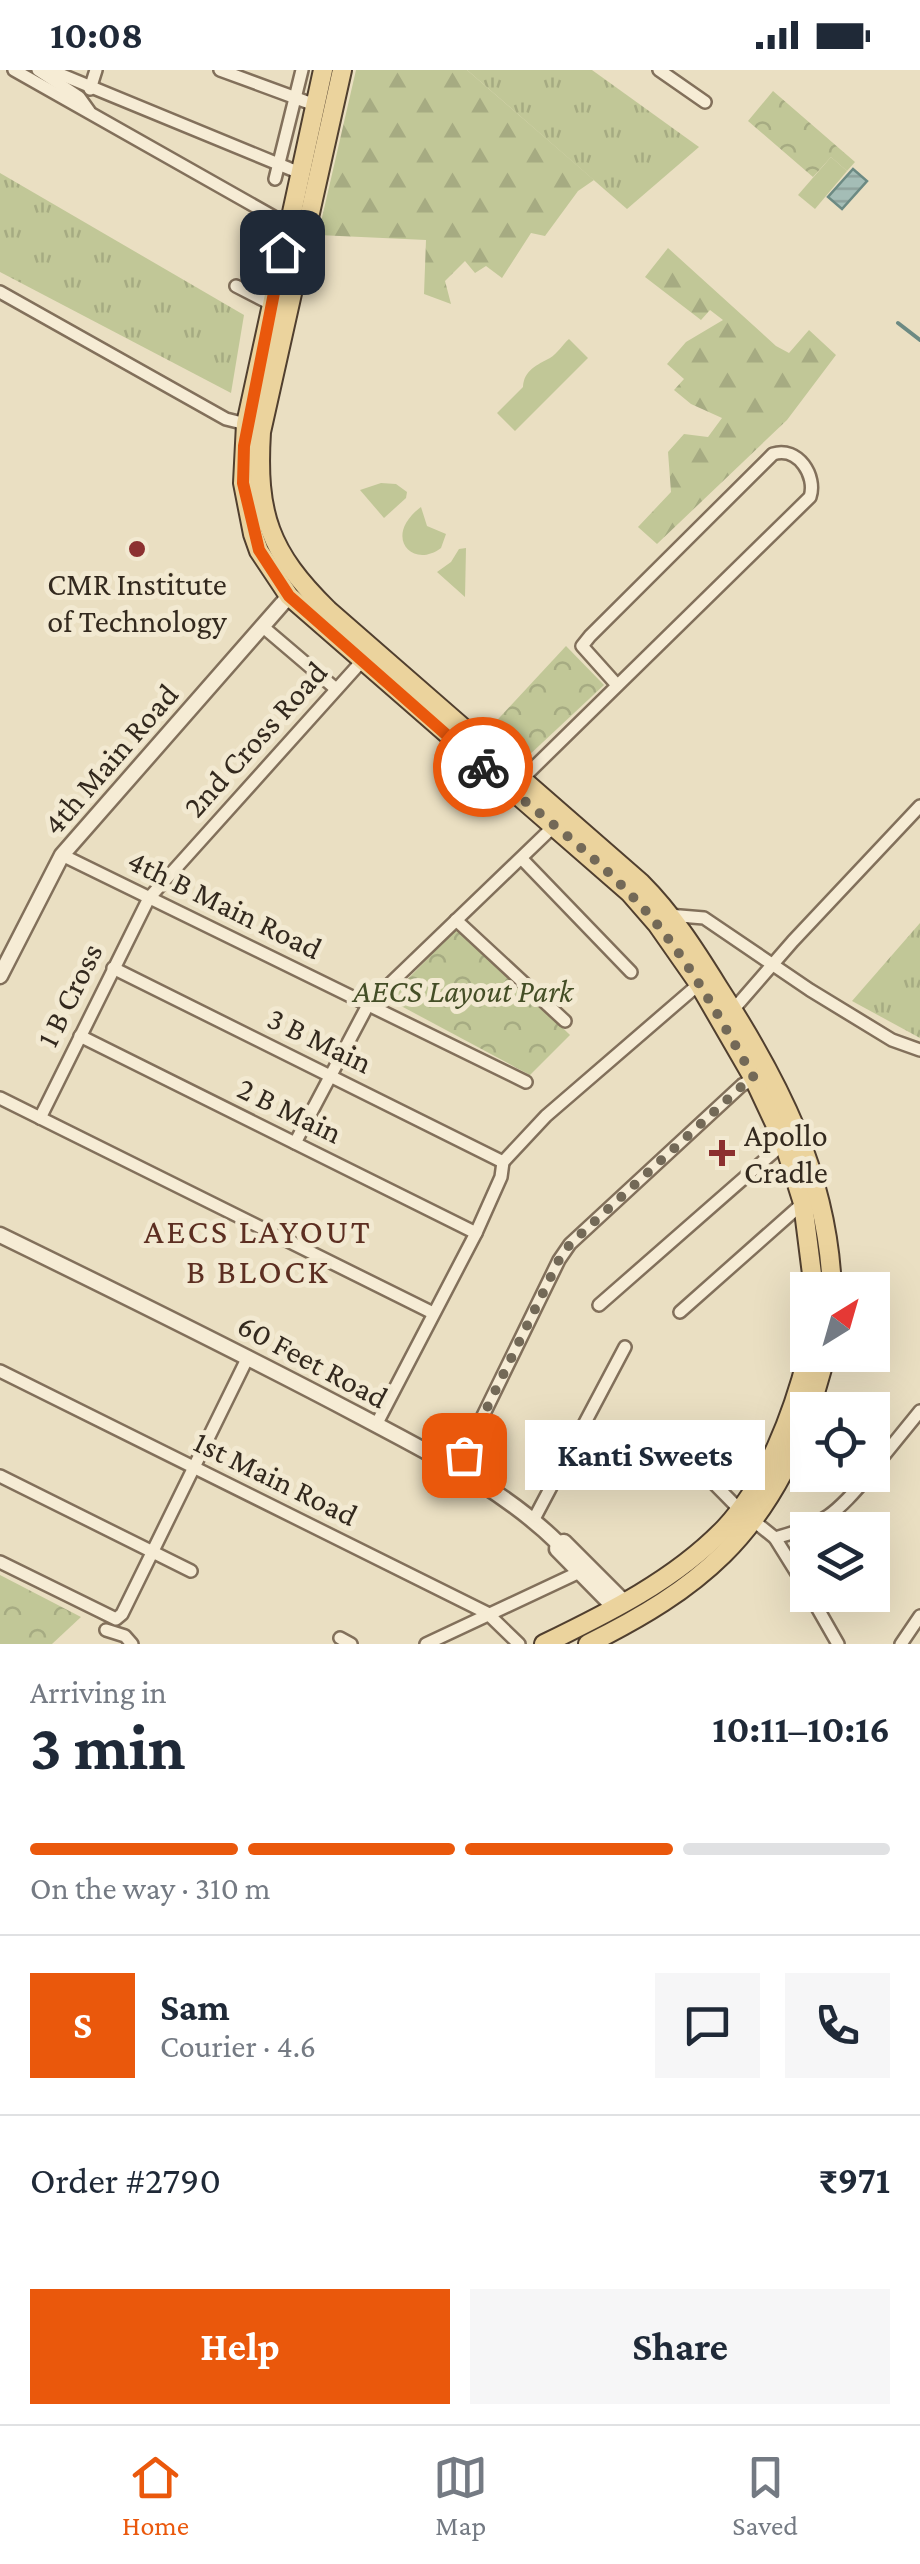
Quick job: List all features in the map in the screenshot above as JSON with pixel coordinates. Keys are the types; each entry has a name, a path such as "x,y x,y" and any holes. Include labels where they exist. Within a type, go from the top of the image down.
{"main road":[{"path":"323,70 300,173 284,223 246,424 243,483 259,550 289,596 663,919 733,1010 763,1058 806,1151 827,1227 831,1272"},
{"path":"342,70 262,432 260,482 270,530 298,580 318,600 641,883 754,1078 784,1143 803,1204 812,1272"},
{"path":"544,1644 620,1606 690,1559 726,1526 773,1450 802,1372"},
{"path":"588,1644 648,1613 692,1584 739,1542 790,1457"}],"street":[{"path":"14,70 284,223"},
{"path":"38,70 79,97 90,113"},
{"path":"50,70 300,173"},
{"path":"90,89 96,70"},
{"path":"220,70 315,105"},
{"path":"276,180 302,70"},
{"path":"659,70 704,102"},
{"path":"260,234 284,223"},
{"path":"236,286 271,304"},
{"path":"0,292 226,419 246,424"},
{"path":"521,780 810,497 814,485 811,474 792,454 784,450 774,454 582,646 617,685"},
{"name":"4th Main Road","path":"0,976 62,855 289,596"},
{"path":"262,626 336,690"},
{"name":"2nd Cross Road","path":"148,898 362,662"},
{"path":"733,1010 920,806"},
{"path":"295,1143 368,1005 553,827"},
{"name":"4th B Main Road","path":"62,855 526,1082"},
{"path":"522,859 631,972"},
{"name":"1 B Cross","path":"40,1118 148,898"},
{"path":"663,919 704,918 892,1040 920,1050"},
{"path":"456,920 565,1021"},
{"name":"3 B Main","path":"113,968 503,1162"},
{"path":"376,1425 476,1233 502,1177 503,1162 546,1116 699,984"},
{"name":"2 B Main","path":"80,1036 476,1233"},
{"path":"457,1469 570,1244 754,1078"},
{"path":"0,1098 432,1313"},
{"path":"599,1306 784,1143"},
{"path":"680,1312 803,1204"},
{"name":"60 Feet Road","path":"0,1235 248,1357 457,1469 534,1518 558,1542 564,1542 620,1606"},
{"path":"534,1518 625,1347"},
{"path":"0,1562 116,1619 122,1614 248,1357"},
{"name":"1st Main Road","path":"0,1372 486,1613 519,1644"},
{"path":"890,1449 920,1411"},
{"path":"674,1442 738,1509 775,1538 790,1562"},
{"path":"0,1476 191,1571"},
{"path":"775,1538 806,1530 836,1513 854,1492"},
{"path":"426,1644 585,1569"},
{"path":"820,1612 838,1644"},
{"path":"901,1644 920,1616"},
{"path":"106,1630 125,1636 132,1644"}],"green space":[{"path":"356,70 467,70 594,180 578,191 545,236 531,233 502,278 486,266 475,273 465,261 445,281 451,304 424,294 426,240 318,235"},
{"path":"467,70 592,70 699,147 627,209"},
{"path":"773,91 855,162 847,171 831,157 813,177 748,121"},
{"path":"831,157 847,171 815,209 798,195"},
{"path":"0,173 244,315 231,393 0,272"},
{"path":"668,248 776,346 789,353 809,330 836,355 787,420 657,544 638,527 671,492 668,452 684,434 708,437 722,418 691,404 674,390 684,379 667,364 686,342 723,320 710,310 701,320 645,277"},
{"path":"569,339 588,358 515,431 497,413 523,387 529,372"},
{"path":"381,483 396,484 407,492 406,498 384,518 360,490"},
{"path":"421,507 427,526 446,534 441,548 420,555 406,547 403,539 409,518"},
{"path":"466,548 465,597 437,572 451,562 459,549"},
{"path":"566,646 604,685 526,758 488,730"},
{"path":"920,923 920,1038 852,1001"},
{"name":"AECS Layout Park","path":"459,927 570,1035 530,1075 388,999"},
{"path":"0,1575 81,1617 52,1644 0,1644"}],"water":[{"path":"853,169 867,181 842,209 828,197"}],"waterway":[{"path":"898,323 920,340"}],"way so far":[{"path":"464,1455 570,1244 754,1078 699,984 644,909 606,871 483,767"}],"place":[{"name":"CMR Institute of Technology","path":"137,549"},
{"name":"Apollo Cradle","path":"722,1153"},
{"name":"Kanti Sweets","path":"464,1455"}],"district":[{"name":"AECS LAYOUT B BLOCK","path":"258,1251"}],"route":[{"path":"282,252 244,446 246,504 259,550 289,596 483,767"}]}
